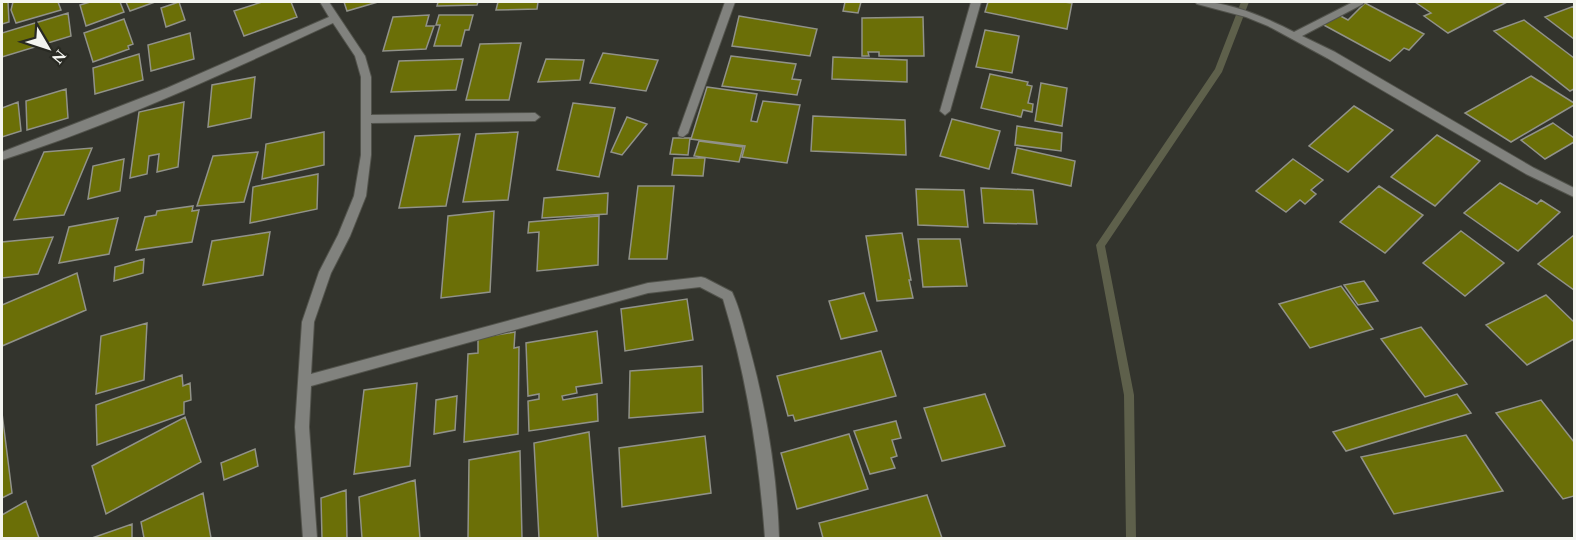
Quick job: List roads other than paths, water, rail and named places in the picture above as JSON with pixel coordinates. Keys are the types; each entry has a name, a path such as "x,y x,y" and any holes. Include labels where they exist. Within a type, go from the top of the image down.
{"street":[{"path":"310,538 302,427 308,322 325,272 344,236 360,196 366,155 367,119 366,77 360,56 324,2"},
{"path":"683,133 730,2"},
{"path":"945,111 976,2"},
{"path":"1200,2 1249,15 1271,24 1530,171 1575,193"},
{"path":"1294,36 1360,2"},
{"path":"2,156 84,128 235,64 335,18"},
{"path":"367,119 535,117"},
{"path":"304,382 648,288 701,282 728,296 739,329 753,387 769,490 772,538"}],"waterway":[{"path":"1131,538 1129,395 1100,245 1219,70 1245,2"}]}
